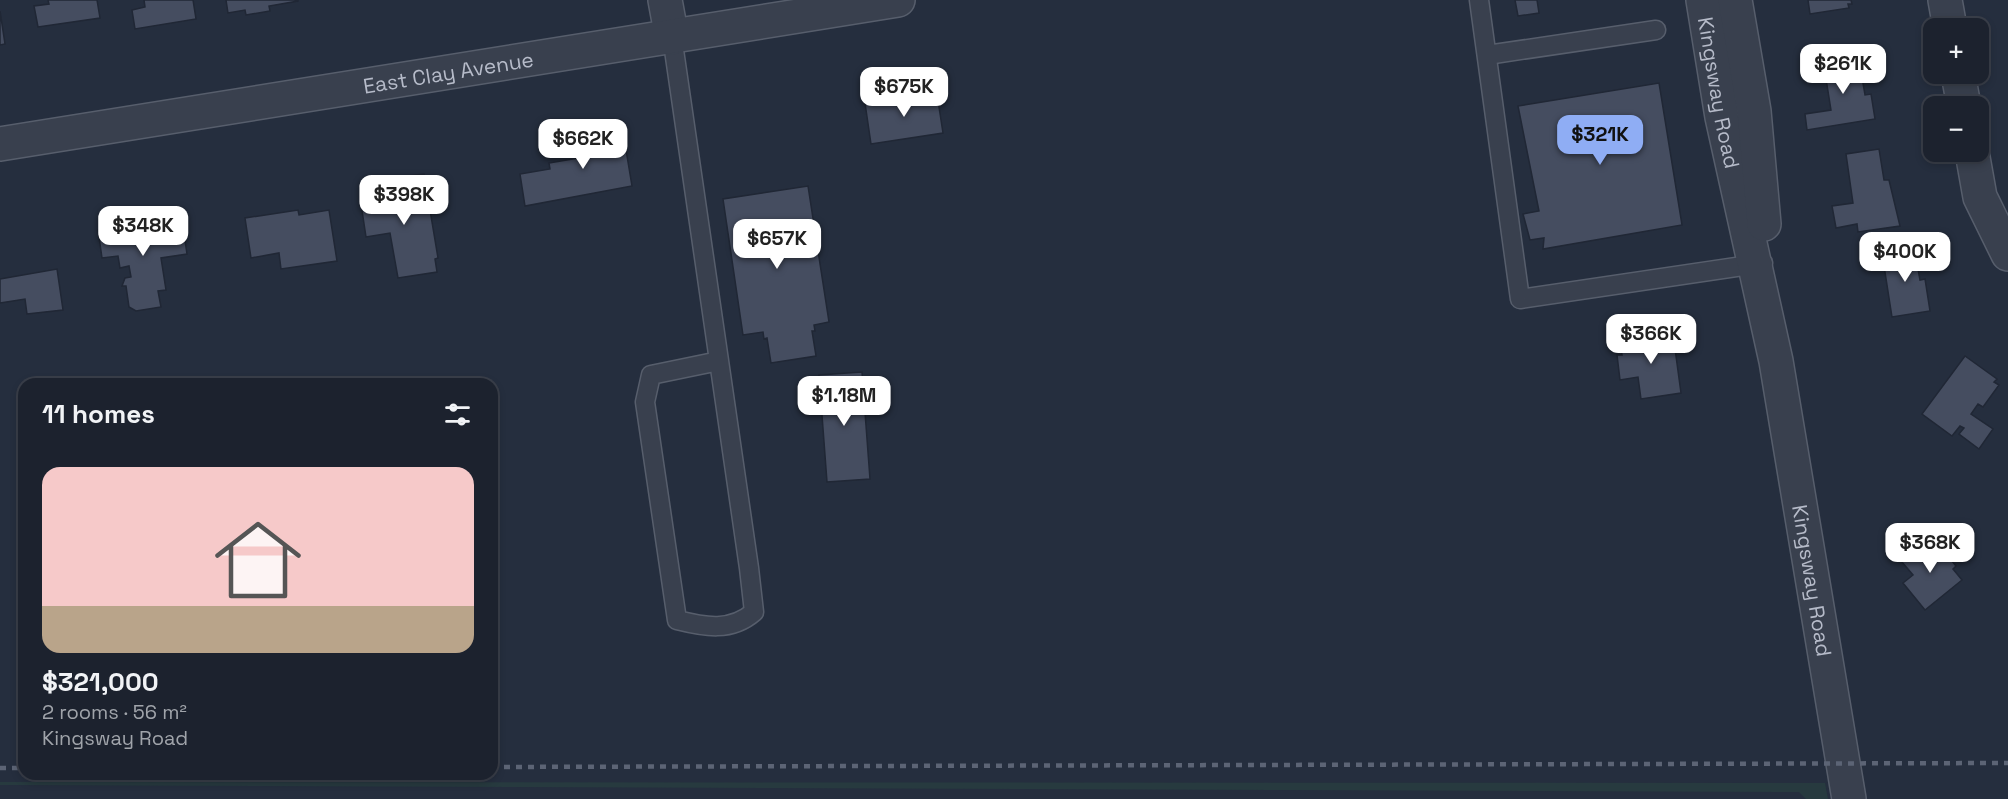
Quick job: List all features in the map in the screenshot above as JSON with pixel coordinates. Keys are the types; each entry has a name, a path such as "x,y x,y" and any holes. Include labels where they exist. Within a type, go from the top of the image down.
{"street":[{"path":"665,0 672,38"},
{"name":"East Clay Avenue","path":"0,144 898,0"},
{"name":"Kingsway Road","path":"1703,0 1722,117 1761,263"},
{"name":"Kingsway Road","path":"1735,0 1754,111 1761,263 1849,799"},
{"path":"1945,0 1948,18"},
{"path":"1974,162 1980,197 2008,254"}],"lane":[{"path":"1479,0 1520,299 1761,263"},
{"path":"1487,55 1656,30"},
{"path":"672,38 719,360 754,612 741,623 707,628 677,620 645,402 651,375 719,360"}],"green space":[{"path":"0,782 1825,783 1828,799 1806,799 1799,792 0,785"}],"building":[{"path":"48,0 97,0 100,18 38,27 34,6 49,4"},
{"path":"144,0 193,0 196,19 135,29 132,10 145,7"},
{"path":"226,0 298,1 269,6 270,11 246,15 245,10 228,13"},
{"path":"1515,0 1537,0 1539,13 1518,16"},
{"path":"1808,0 1851,0 1852,4 1848,4 1849,8 1810,14"},
{"path":"0,11 5,44 0,45"},
{"path":"1858,54 1865,95 1871,94 1875,119 1807,130 1805,114 1831,110 1823,60"},
{"path":"1659,83 1682,225 1543,249 1544,238 1530,240 1523,214 1539,211 1518,106"},
{"path":"906,89 907,99 937,94 943,133 871,144 865,103 897,101 895,91"},
{"path":"621,120 632,186 525,206 520,174 550,169 549,163 597,155 592,124"},
{"path":"1879,149 1884,180 1889,180 1900,226 1858,232 1857,224 1836,228 1832,206 1853,203 1846,154"},
{"path":"424,174 438,258 435,259 437,272 398,278 390,233 366,237 360,197 410,189 408,176"},
{"path":"808,186 829,322 814,325 815,331 812,331 816,356 771,363 767,338 764,339 763,332 743,335 723,199"},
{"path":"298,210 299,215 329,210 337,261 281,269 279,253 251,258 245,218"},
{"path":"148,219 149,226 182,221 187,254 161,258 166,290 158,291 161,307 136,311 129,307 126,286 122,286 125,278 131,277 129,266 120,268 118,256 102,258 98,230"},
{"path":"1914,247 1920,280 1925,279 1930,311 1892,317 1882,253"},
{"path":"57,269 63,310 27,314 25,299 0,303 0,279"},
{"path":"1673,334 1681,393 1641,399 1638,377 1620,380 1617,355 1622,355 1620,342"},
{"path":"1965,356 1997,379 1994,382 1999,385 1983,407 1978,404 1971,414 1993,429 1979,449 1959,434 1964,428 1960,426 1952,436 1922,414"},
{"path":"862,372 870,479 827,482 819,375"},
{"path":"1932,537 1956,566 1953,569 1962,580 1925,610 1903,583 1913,575 1902,562"}],"railway":[{"path":"498,767 2008,763"},
{"path":"0,768 18,768"}]}
